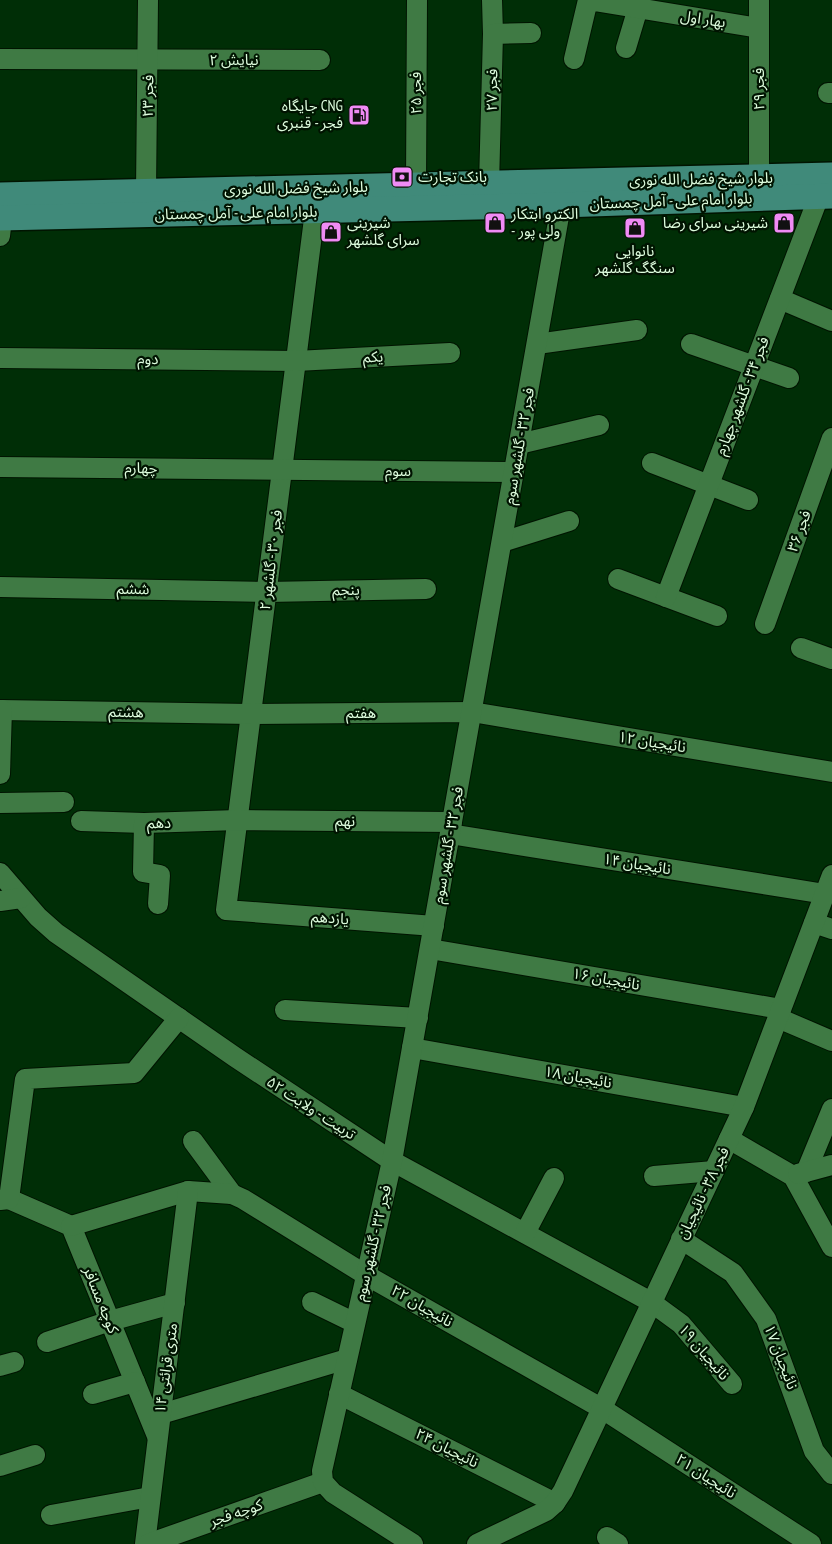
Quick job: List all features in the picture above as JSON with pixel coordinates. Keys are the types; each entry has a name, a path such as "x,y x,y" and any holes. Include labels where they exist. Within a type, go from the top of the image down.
{"main road":[{"name":"بلوار شیخ فضل الله نوری","path":"1,217 146,192 832,176"},
{"name":"بلوار امام علی - آمل چمستان","path":"1,217 561,205 826,196"}],"street":[{"name":"فجر ۲۳","path":"146,192 148,0"},
{"name":"فجر ۲۵","path":"416,185 417,0"},
{"name":"فجر ۲۷","path":"489,184 493,34 492,0"},
{"name":"بهار اول","path":"574,60 588,0 759,28"},
{"name":"فجر ۲۹","path":"759,177 760,0"},
{"path":"626,48 638,8"},
{"path":"493,34 530,33"},
{"name":"نیایش ۲","path":"0,59 320,60"},
{"name":"فجر ۳۴ - گلشهر چهارم","path":"666,596 780,299 826,196"},
{"name":"فجر ۳۲ - گلشهر سوم","path":"323,1482 322,1471 392,1161 561,205"},
{"name":"فجر ۳۰ - گلشهر ۲","path":"226,910 315,211"},
{"path":"780,299 832,321"},
{"path":"537,344 638,330"},
{"path":"691,344 789,378"},
{"name":"یکم","path":"296,361 450,353"},
{"name":"دوم","path":"0,358 296,361"},
{"path":"519,444 599,425"},
{"name":"فجر ۳۶","path":"765,624 832,438"},
{"path":"652,462 748,500"},
{"name":"چهارم","path":"0,467 282,470"},
{"name":"سوم","path":"282,470 514,472"},
{"path":"502,542 569,522"},
{"path":"618,579 718,616"},
{"name":"ششم","path":"0,587 267,592"},
{"name":"پنجم","path":"267,592 426,588"},
{"path":"801,648 832,659"},
{"path":"0,774 1,710"},
{"name":"هشتم","path":"1,710 251,714"},
{"name":"هفتم","path":"251,714 472,712"},
{"name":"نائیجیان ۱۲","path":"472,712 832,772"},
{"path":"0,803 64,802"},
{"name":"نهم","path":"238,820 451,828"},
{"name":"دهم","path":"81,821 144,823 238,820"},
{"path":"144,823 142,872 160,875 158,904"},
{"name":"نائیجیان ۱۴","path":"451,828 825,894"},
{"name":"تربیت - ولایت ۵۲","path":"0,873 21,898 56,933 235,1058 392,1161 651,1302"},
{"name":"فجر ۳۸ - نائیجیان","path":"555,1503 563,1491 744,1107 780,1014 823,926 825,894 832,875"},
{"path":"0,902 21,898"},
{"name":"یازدهم","path":"226,910 434,926"},
{"name":"نائیجیان ۱۶","path":"430,949 780,1014 832,1041"},
{"path":"285,1010 418,1018"},
{"path":"179,1018 134,1073 25,1079 4,1200 71,1226 188,1191"},
{"name":"نائیجیان ۱۸","path":"412,1048 744,1107"},
{"path":"799,1174 832,1109"},
{"path":"729,1139 799,1174 832,1247"},
{"path":"193,1141 232,1194"},
{"path":"799,1174 832,1165"},
{"path":"654,1176 714,1170"},
{"path":"525,1233 554,1178"},
{"name":"نائیجیان ۲۲","path":"188,1191 232,1194 243,1199 366,1274 601,1408"},
{"name":"۱۴ متری قرائتی","path":"146,1544 157,1436 188,1191"},
{"name":"کوچه مسافر","path":"71,1226 157,1436"},
{"name":"نائیجیان ۱۷","path":"681,1239 733,1273 766,1319 814,1451 832,1474"},
{"path":"312,1302 355,1323"},
{"name":"نائیجیان ۱۹","path":"651,1302 681,1324 732,1384"},
{"path":"47,1342 110,1321 175,1303"},
{"path":"160,1414 347,1359"},
{"path":"93,1394 135,1382"},
{"name":"نائیجیان ۲۴","path":"339,1394 555,1503"},
{"name":"نائیجیان ۲۱","path":"601,1408 805,1542"},
{"path":"0,1466 35,1455"},
{"path":"323,1482 333,1493 413,1544"},
{"name":"کوچه فجر","path":"146,1544 323,1482"},
{"path":"51,1515 150,1497"},
{"path":"477,1544 535,1518 555,1503"}],"place":[{"name":"جایگاه CNG فجر - قنبری","path":"359,115"},
{"name":"بانک تجارت","path":"402,177"},
{"name":"الکترو ابتکار - ولی پور","path":"495,223"},
{"name":"شیرینی سرای رضا","path":"784,223"},
{"name":"نانوایی سنگگ گلشهر","path":"635,228"},
{"name":"شیرینی سرای گلشهر","path":"331,232"}]}
